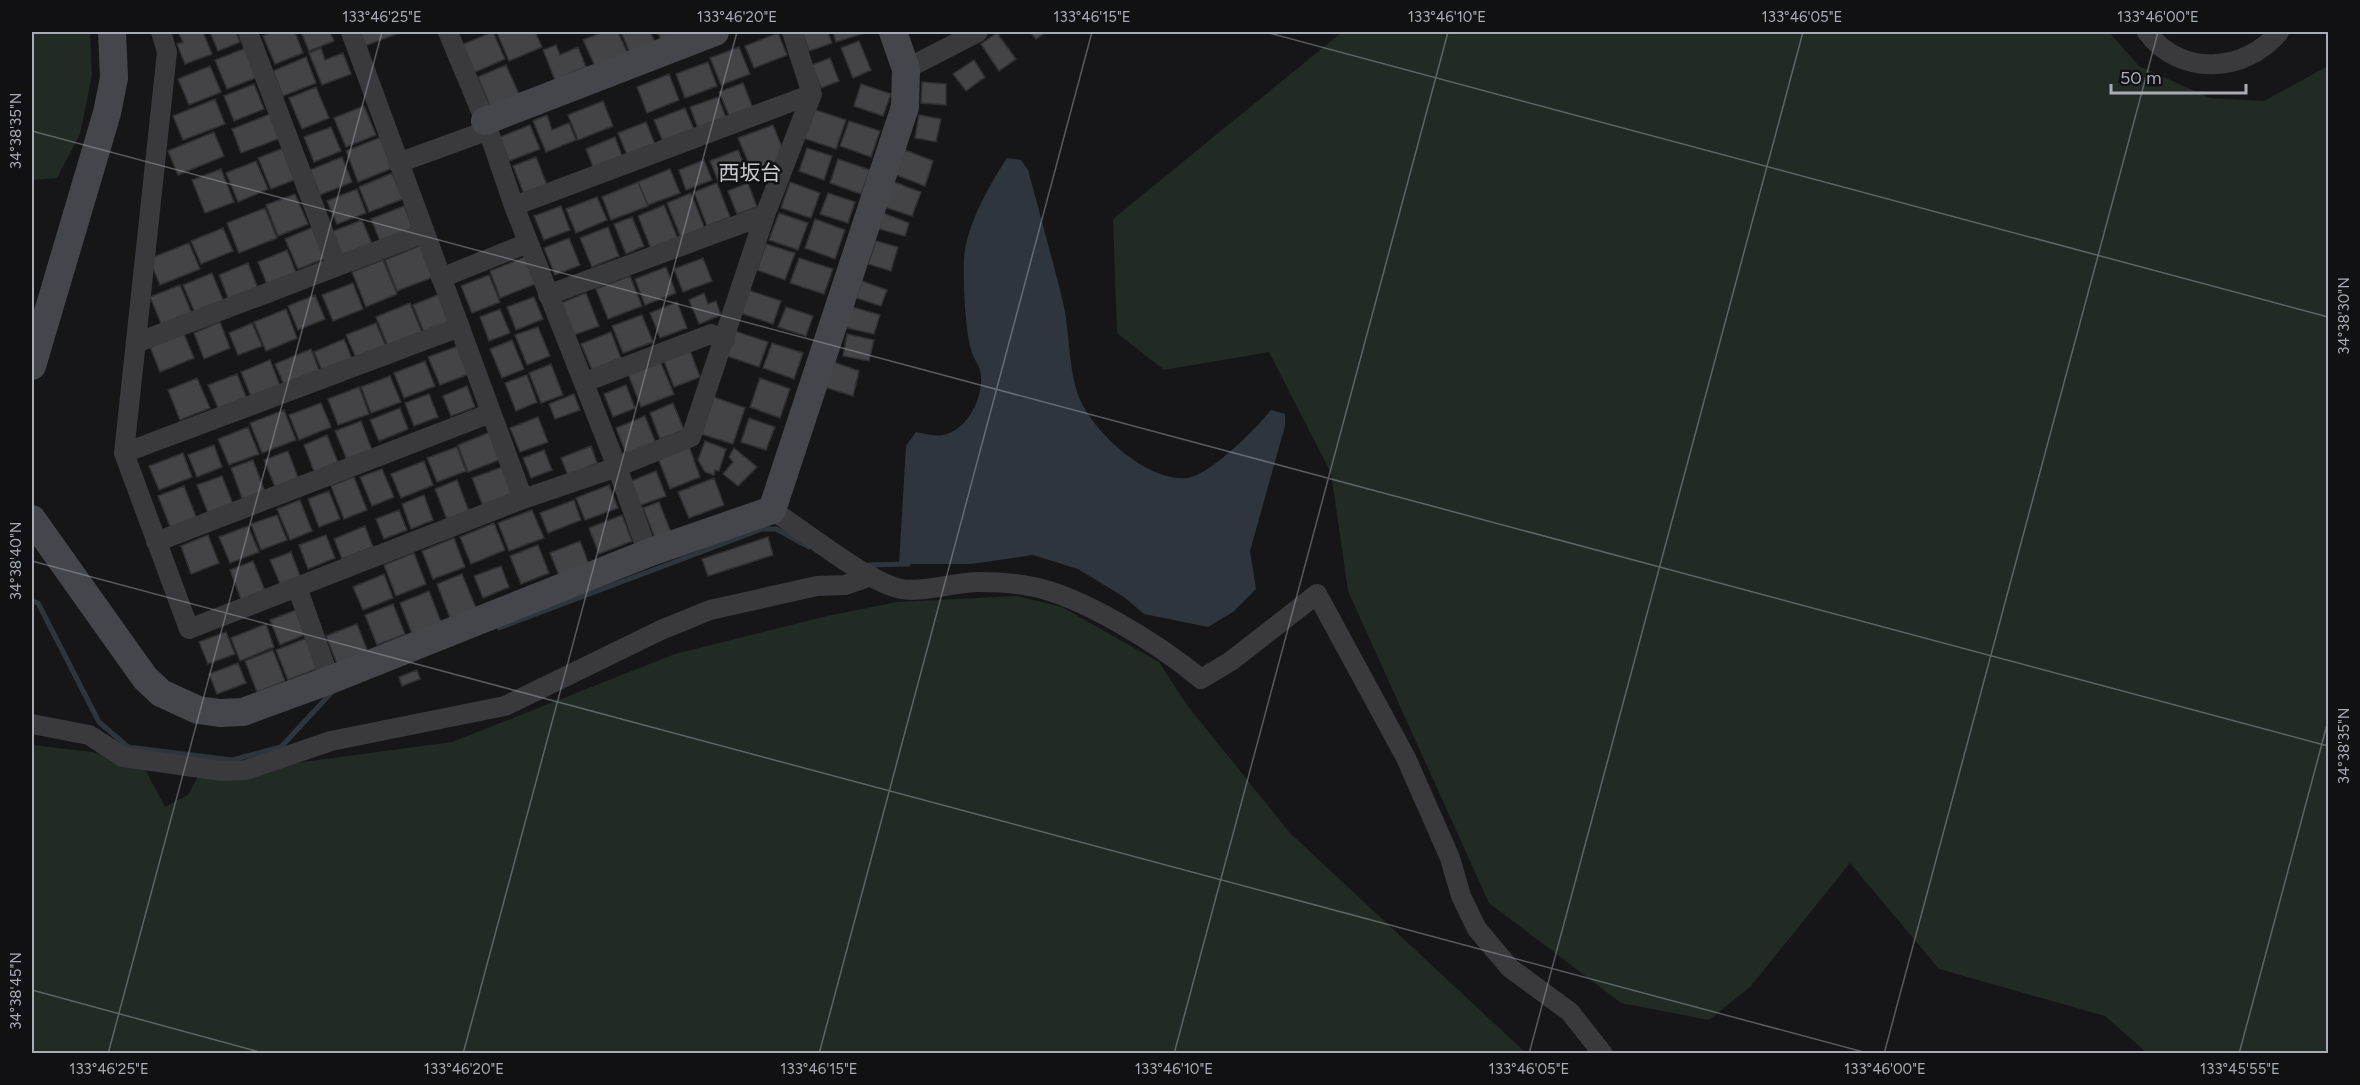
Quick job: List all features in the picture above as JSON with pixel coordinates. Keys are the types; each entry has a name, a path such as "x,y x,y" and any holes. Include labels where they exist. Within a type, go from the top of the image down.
{"street":[{"path":"32,366 107,113 114,78 112,32"},
{"path":"161,32 167,52 124,453 189,629 691,437 765,215 812,94 792,32"},
{"path":"248,32 336,265"},
{"path":"351,32 524,499"},
{"path":"398,163 715,32"},
{"path":"772,510 905,107 906,69 893,32"},
{"path":"906,69 978,32"},
{"path":"2147,32 2154,41 2172,54 2190,62 2210,64 2255,54 2279,32"},
{"path":"454,33 514,206 585,382 648,553"},
{"path":"514,206 812,94"},
{"path":"549,296 765,215"},
{"path":"136,343 424,233"},
{"path":"441,278 528,243"},
{"path":"124,453 460,327"},
{"path":"585,382 711,334 725,340"},
{"path":"156,542 491,412"},
{"path":"32,519 145,678 161,693 180,704 220,713 243,712 330,680 648,553 772,510"},
{"path":"772,510 871,576 902,589 978,582 1029,586 1070,599 1173,656 1201,679 1231,662 1317,594 1406,758 1450,858 1461,897 1478,929 1510,968 1570,1012 1603,1053"},
{"path":"32,724 89,735 123,757 222,771 246,770 331,741 505,706 661,630 710,610 817,586 845,585 871,576"},
{"path":"297,587 330,680"}],"shaded area":[{"path":"32,32 90,32 92,75 80,134 57,178 32,180"},
{"path":"1342,32 2109,32 2139,66 2210,98 2264,101 2328,66 2328,1053 2147,1053 2105,1016 1939,969 1850,863 1751,986 1709,1020 1621,1003 1489,903 1348,591 1331,473 1269,352 1164,370 1117,333 1113,219"},
{"path":"1007,158 1021,160 1028,170 1063,302 1077,392 1093,422 1106,437 1137,462 1154,471 1171,477 1187,478 1220,460 1244,439 1271,410 1285,414 1285,426 1250,551 1256,589 1233,612 1208,627 1144,614 1124,597 1078,569 1033,555 971,564 899,564 906,446 916,432 937,436 960,427 978,400 981,380 967,329 964,258 974,219 986,193"},
{"path":"1017,596 1062,607 1159,662 1187,705 1290,833 1526,1053 32,1054 32,745 93,752 146,771 165,807 188,795 198,776 452,742 675,654 827,616 897,602"}],"building":[{"path":"178,32 203,32 212,54 185,64 177,44 183,42"},
{"path":"210,32 236,32 240,42 218,51"},
{"path":"273,32 295,32 303,53 275,64 263,36"},
{"path":"301,32 330,32 334,41 309,51"},
{"path":"355,32 398,32 399,33 362,47"},
{"path":"493,32 505,59 473,73 461,45"},
{"path":"535,32 542,47 509,61 497,33"},
{"path":"603,32 618,32 627,52 595,66 583,40"},
{"path":"621,32 650,32 655,42 630,53"},
{"path":"657,32 685,32 662,41"},
{"path":"802,32 828,32 832,43 809,51"},
{"path":"833,32 864,32 865,33 836,42"},
{"path":"1030,32 1046,32 1036,39"},
{"path":"778,33 787,55 754,68 745,46"},
{"path":"997,33 1016,59 999,71 981,44"},
{"path":"859,41 871,70 853,78 841,48"},
{"path":"556,45 560,55 578,47 586,67 555,80 543,50"},
{"path":"739,47 750,74 721,85 710,58"},
{"path":"246,48 258,77 227,89 215,60"},
{"path":"321,48 325,60 343,53 351,74 322,85 309,53"},
{"path":"306,57 316,83 283,96 273,71"},
{"path":"830,58 839,81 821,88 812,65"},
{"path":"974,60 985,77 966,91 953,74"},
{"path":"708,62 717,86 685,98 676,74"},
{"path":"506,65 519,94 490,106 478,77"},
{"path":"210,66 221,92 189,105 178,79"},
{"path":"669,74 679,100 647,113 637,87"},
{"path":"922,82 946,84 946,105 921,103"},
{"path":"743,83 754,111 731,120 719,92"},
{"path":"254,84 264,109 234,121 224,96"},
{"path":"861,84 891,94 883,116 854,106"},
{"path":"316,87 329,118 302,129 289,98"},
{"path":"718,97 727,120 699,131 690,107"},
{"path":"215,99 225,124 183,140 173,116"},
{"path":"603,101 613,126 578,140 568,115"},
{"path":"364,106 376,135 346,147 334,118"},
{"path":"685,108 695,132 664,144 654,120"},
{"path":"813,109 846,120 836,149 803,138"},
{"path":"273,113 283,137 241,153 232,129"},
{"path":"547,115 552,130 569,123 576,140 546,152 533,121"},
{"path":"919,115 941,119 936,142 915,138"},
{"path":"849,121 880,131 871,157 840,146"},
{"path":"646,122 657,149 629,160 618,133"},
{"path":"530,125 540,149 509,161 500,137"},
{"path":"773,125 786,157 752,171 738,138"},
{"path":"331,127 341,151 314,162 304,137"},
{"path":"214,132 224,156 178,175 168,151"},
{"path":"381,137 393,168 358,182 346,151"},
{"path":"615,137 624,161 595,172 586,149"},
{"path":"286,147 299,178 271,189 258,158"},
{"path":"807,148 832,156 824,180 799,171"},
{"path":"738,150 747,172 719,183 710,161"},
{"path":"905,150 933,161 925,186 896,175"},
{"path":"342,157 352,182 320,195 310,170"},
{"path":"536,157 547,185 524,194 513,166"},
{"path":"838,159 870,170 861,194 830,183"},
{"path":"704,160 712,180 686,190 679,170"},
{"path":"256,161 268,189 238,202 226,173"},
{"path":"221,169 234,202 205,213 192,180"},
{"path":"670,169 680,193 648,205 638,182"},
{"path":"392,173 403,199 369,212 359,187"},
{"path":"638,182 648,206 611,220 602,197"},
{"path":"790,182 820,193 811,218 781,208"},
{"path":"894,182 921,192 912,216 884,207"},
{"path":"717,183 730,217 707,226 694,192"},
{"path":"748,183 757,207 737,214 728,191"},
{"path":"357,189 366,213 337,224 327,201"},
{"path":"691,193 705,229 681,238 667,203"},
{"path":"828,193 855,202 848,223 820,214"},
{"path":"295,194 308,224 278,236 266,205"},
{"path":"597,197 607,220 576,233 566,209"},
{"path":"664,205 678,239 651,249 638,216"},
{"path":"404,206 415,233 382,246 371,219"},
{"path":"561,206 570,230 544,240 534,216"},
{"path":"265,208 277,238 239,253 227,223"},
{"path":"779,213 808,223 798,250 769,240"},
{"path":"883,213 909,223 905,236 879,229"},
{"path":"632,217 644,246 626,254 614,224"},
{"path":"815,219 845,230 835,259 805,248"},
{"path":"362,220 372,244 342,257 331,232"},
{"path":"313,227 326,258 298,269 285,239"},
{"path":"608,227 619,256 592,267 580,238"},
{"path":"223,228 233,251 201,264 191,241"},
{"path":"569,238 580,265 555,275 544,248"},
{"path":"876,241 898,247 891,271 868,264"},
{"path":"189,243 200,269 160,285 149,259"},
{"path":"424,244 436,276 397,291 385,260"},
{"path":"766,244 795,253 785,280 757,270"},
{"path":"287,250 297,275 268,287 258,262"},
{"path":"525,257 535,284 500,298 490,271"},
{"path":"703,258 712,281 683,292 674,269"},
{"path":"799,258 833,269 824,294 790,283"},
{"path":"383,260 397,294 366,307 352,272"},
{"path":"248,263 259,291 230,303 219,275"},
{"path":"666,267 676,293 645,305 635,279"},
{"path":"212,273 224,302 195,313 183,285"},
{"path":"489,275 500,302 472,313 461,286"},
{"path":"630,276 642,306 608,319 596,289"},
{"path":"862,281 887,290 881,306 856,298"},
{"path":"353,283 363,309 333,321 322,295"},
{"path":"180,285 193,316 163,328 150,297"},
{"path":"748,290 781,301 773,324 740,313"},
{"path":"586,293 599,326 574,335 561,303"},
{"path":"704,293 708,304 716,301 721,315 699,324 689,300"},
{"path":"440,294 452,325 425,335 413,305"},
{"path":"315,295 325,319 298,330 288,306"},
{"path":"534,297 543,319 516,330 507,307"},
{"path":"677,302 687,328 660,338 650,313"},
{"path":"410,303 423,335 389,349 376,317"},
{"path":"849,306 880,315 874,334 843,327"},
{"path":"786,307 813,316 806,336 778,327"},
{"path":"286,309 297,338 266,351 254,322"},
{"path":"500,309 510,333 489,341 480,317"},
{"path":"642,315 653,342 623,353 612,326"},
{"path":"220,322 230,348 204,359 194,333"},
{"path":"252,323 262,346 238,355 229,333"},
{"path":"376,323 387,349 357,360 346,335"},
{"path":"538,327 550,356 527,365 515,335"},
{"path":"732,330 768,342 759,367 724,355"},
{"path":"611,332 621,358 592,370 581,344"},
{"path":"184,334 194,358 160,372 150,347"},
{"path":"847,334 874,340 869,361 843,356"},
{"path":"344,339 353,361 323,373 314,352"},
{"path":"512,340 524,369 502,378 490,349"},
{"path":"772,343 803,353 794,379 763,368"},
{"path":"688,345 700,377 674,387 662,356"},
{"path":"458,346 469,374 440,385 428,357"},
{"path":"311,349 319,370 284,385 275,364"},
{"path":"270,360 281,388 252,399 241,372"},
{"path":"425,361 435,386 404,398 394,373"},
{"path":"660,361 674,394 641,407 628,374"},
{"path":"831,361 859,371 853,396 824,387"},
{"path":"551,364 563,395 541,403 529,373"},
{"path":"237,374 247,399 219,410 208,385"},
{"path":"527,375 537,402 516,411 505,383"},
{"path":"390,376 401,402 371,413 361,387"},
{"path":"197,378 210,408 180,420 168,390"},
{"path":"760,378 790,389 780,418 750,407"},
{"path":"626,385 635,408 613,417 604,394"},
{"path":"467,386 475,407 451,416 443,396"},
{"path":"359,387 369,414 338,425 328,399"},
{"path":"429,394 438,417 414,426 405,403"},
{"path":"574,394 580,410 555,419 549,404"},
{"path":"714,397 745,408 733,444 701,434"},
{"path":"321,403 331,427 299,440 289,415"},
{"path":"673,403 684,430 660,439 650,413"},
{"path":"400,408 408,429 379,441 370,420"},
{"path":"284,410 296,440 262,453 250,423"},
{"path":"645,416 656,444 627,456 616,428"},
{"path":"538,417 548,442 520,452 510,428"},
{"path":"749,418 775,427 766,450 741,442"},
{"path":"361,421 372,450 347,460 335,431"},
{"path":"248,427 259,454 229,465 218,439"},
{"path":"493,431 504,458 468,472 458,445"},
{"path":"327,435 339,465 315,474 304,445"},
{"path":"705,441 726,449 719,471 715,470 714,475 705,472 698,460"},
{"path":"214,445 222,467 197,477 188,455"},
{"path":"591,446 597,463 568,475 561,458"},
{"path":"689,446 700,477 670,489 658,458"},
{"path":"457,447 466,471 437,482 427,458"},
{"path":"734,448 757,467 738,486 723,474 733,462 729,457"},
{"path":"544,450 552,470 531,478 523,458"},
{"path":"288,451 299,480 276,489 264,460"},
{"path":"183,453 192,477 159,490 149,466"},
{"path":"253,460 266,494 244,503 231,468"},
{"path":"424,461 433,485 401,498 391,474"},
{"path":"502,467 513,495 483,506 472,478"},
{"path":"382,469 394,497 372,506 360,477"},
{"path":"656,471 666,496 638,506 629,482"},
{"path":"222,476 233,504 208,513 197,485"},
{"path":"354,477 367,510 344,519 331,486"},
{"path":"714,478 724,505 689,518 678,492"},
{"path":"457,480 470,514 448,522 435,489"},
{"path":"609,485 618,508 585,520 576,498"},
{"path":"184,486 197,519 171,529 158,496"},
{"path":"329,491 340,519 319,527 308,499"},
{"path":"424,495 433,520 411,529 402,504"},
{"path":"300,500 312,531 290,540 277,509"},
{"path":"574,500 581,520 548,533 540,513"},
{"path":"659,502 671,532 655,538 643,508"},
{"path":"399,510 407,530 384,539 376,519"},
{"path":"532,510 544,538 509,551 498,523"},
{"path":"277,515 287,540 261,550 251,524"},
{"path":"622,515 632,541 599,554 589,528"},
{"path":"494,523 505,550 471,564 460,537"},
{"path":"248,526 259,552 230,563 219,537"},
{"path":"365,526 373,547 342,559 334,539"},
{"path":"208,535 219,563 191,574 181,546"},
{"path":"326,535 335,558 308,569 299,545"},
{"path":"768,537 773,555 708,576 702,559"},
{"path":"454,538 465,567 433,579 422,551"},
{"path":"580,541 590,567 560,578 550,553"},
{"path":"538,545 549,573 521,584 510,556"},
{"path":"291,552 301,578 281,586 270,560"},
{"path":"414,553 426,584 396,596 384,565"},
{"path":"253,561 266,593 242,602 230,570"},
{"path":"501,566 509,587 483,598 474,576"},
{"path":"384,574 393,598 363,610 353,587"},
{"path":"462,574 476,608 450,618 437,584"},
{"path":"429,591 441,622 412,634 400,603"},
{"path":"393,604 405,634 377,645 365,615"},
{"path":"296,610 306,634 280,645 270,620"},
{"path":"266,624 274,647 240,661 231,638"},
{"path":"357,624 368,652 337,664 326,636"},
{"path":"226,632 235,654 208,664 199,642"},
{"path":"307,638 319,668 288,680 276,650"},
{"path":"273,650 285,681 257,692 245,661"},
{"path":"238,663 246,683 217,694 209,674"},
{"path":"417,670 420,679 402,686 399,677"}],"waterway":[{"path":"499,628 762,529 776,529 809,547"},
{"path":"868,565 908,564"},
{"path":"32,601 38,603 99,722 128,747 232,760 281,747 331,693"}],"district":[{"name":"西坂台","path":"750,172"}]}
